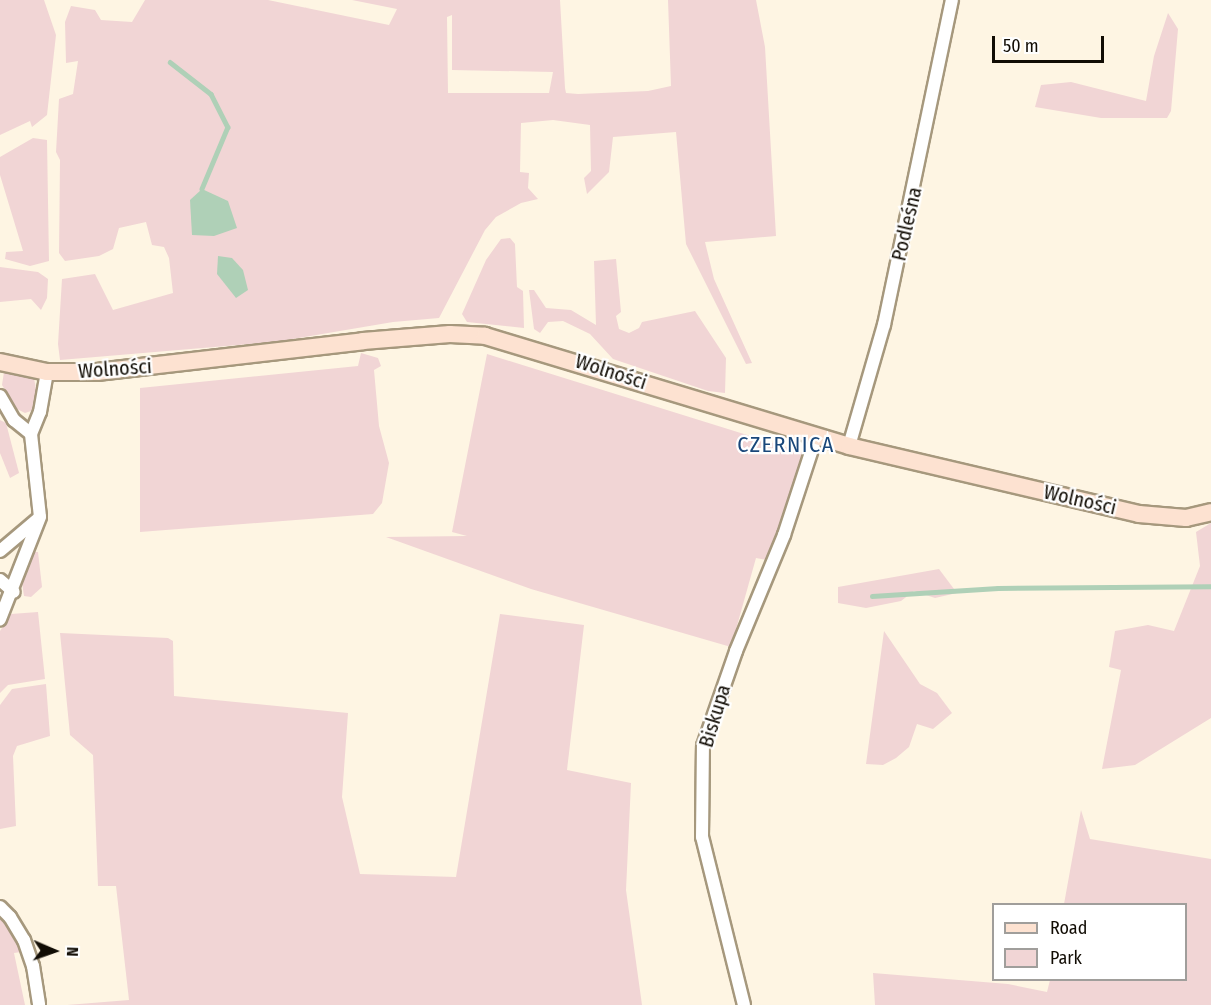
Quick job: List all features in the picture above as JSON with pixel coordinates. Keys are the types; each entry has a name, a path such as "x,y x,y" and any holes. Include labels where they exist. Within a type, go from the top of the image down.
{"street":[{"name":"Podleśna","path":"849,446 889,302 952,0"},
{"name":"Wolności","path":"0,362 47,372 130,370 363,341 450,334 485,336 519,343 849,446 1139,514 1186,518 1211,512"},
{"path":"0,619 14,592 40,517 31,434 40,412 47,372"},
{"path":"0,396 14,420 31,434"},
{"name":"Biskupa","path":"744,1005 702,837 703,746 736,651 784,536 816,437"},
{"path":"0,551 40,517"},
{"path":"0,580 14,592"},
{"path":"0,907 10,917 24,940 33,966 39,1005"}],"green space":[{"path":"0,0 44,0 56,35 47,115 32,127 30,121 0,135"},
{"path":"145,0 268,0 389,25 397,9 352,0 560,0 565,88 566,93 578,94 648,91 671,86 668,0 756,0 765,47 776,236 705,242 714,279 752,363 746,364 686,244 676,132 613,137 609,172 587,194 584,178 591,171 590,125 553,120 521,123 520,172 529,173 528,188 538,199 521,203 496,217 485,230 439,318 393,322 275,342 60,360 58,344 62,279 95,274 113,310 173,293 169,258 164,247 152,245 146,222 119,228 113,249 99,256 65,261 59,253 60,160 56,152 59,99 73,94 78,61 66,63 65,22 71,6 95,10 101,20 132,22","holes":["452,15 452,70 553,72 549,93 448,93 447,17"]},
{"path":"1168,13 1178,29 1171,111 1167,118 1101,118 1035,107 1041,85 1071,82 1146,101 1154,56"},
{"path":"33,138 47,140 49,261 30,266 5,259 6,252 23,251 0,175 0,157"},
{"path":"510,238 515,244 517,287 523,291 524,328 467,322 462,314 486,260 501,239"},
{"path":"616,259 621,312 616,316 619,329 629,333 639,328 642,322 695,311 726,358 725,393 708,391 613,359 590,334 563,321 548,322 540,333 534,329 529,290 534,290 546,308 571,310 596,325 594,261"},
{"path":"0,267 38,272 48,279 47,298 41,310 31,299 0,302"},
{"path":"361,353 378,358 381,366 374,370 379,426 389,463 382,503 373,514 140,532 140,388 358,366"},
{"path":"487,354 805,453 767,560 756,558 731,647 531,589 386,537 467,536 452,532"},
{"path":"4,372 34,378 37,395 31,411 25,413 17,409 2,385"},
{"path":"0,420 6,423 19,473 10,478 0,453"},
{"path":"1211,523 1211,718 1135,765 1102,769 1121,670 1109,667 1115,631 1148,625 1174,631 1200,566 1196,532"},
{"path":"32,552 38,552 42,587 31,597 24,596 22,583"},
{"path":"939,569 957,593 935,598 914,591 901,601 866,608 838,603 838,587"},
{"path":"38,612 45,679 8,685 0,693 0,631 11,614"},
{"path":"500,614 584,625 567,770 631,783 626,890 642,1005 67,1005 129,1000 116,886 98,886 93,755 70,735 60,633 168,638 173,641 174,696 348,713 342,797 360,874 456,877"},
{"path":"884,631 920,684 937,693 952,713 933,729 917,724 909,747 896,758 883,765 866,764"},
{"path":"46,684 50,736 17,746 13,756 16,826 0,829 0,705 12,689"},
{"path":"1081,810 1090,839 1211,859 1211,1005 875,1005 873,973 1008,984 1047,992 1050,981 1187,981 1187,903 1064,903"},
{"path":"0,915 21,952 14,953 25,1005 0,1005"}],"shaded area":[{"path":"202,189 228,201 237,228 214,236 192,235 190,200"},
{"path":"218,256 232,258 243,270 248,290 236,298 217,274"}],"waterway":[{"path":"170,62 211,94 228,127 202,189"},
{"path":"872,596 998,588 1211,586"}],"district":[{"name":"CZERNICA","path":"786,445"}]}
